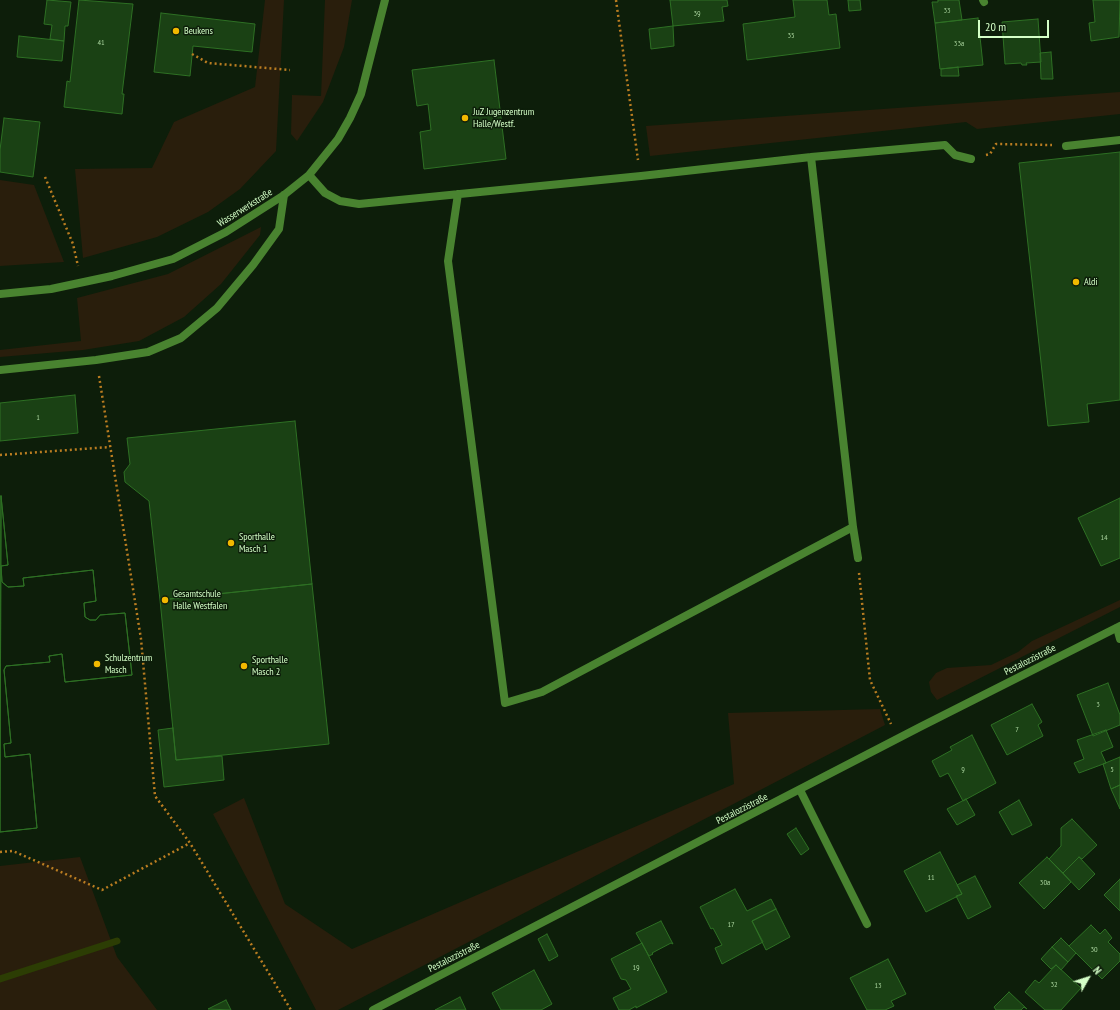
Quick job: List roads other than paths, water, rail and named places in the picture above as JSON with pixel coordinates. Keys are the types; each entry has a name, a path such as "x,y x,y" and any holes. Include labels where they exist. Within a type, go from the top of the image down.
{"street":[{"name":"Wasserwerkstraße","path":"0,294 51,288 112,276 173,259 226,232 284,195 309,175 338,139 361,94 385,0"},
{"path":"1066,146 1120,140"},
{"path":"309,175 325,193 340,201 359,204 641,176 811,157 945,145 955,155 972,159"},
{"path":"811,157 853,527 858,558"},
{"path":"458,194 448,261 505,703 542,692 853,527"},
{"path":"0,370 96,360 148,352 181,338 217,308 254,265 279,229 284,195"},
{"path":"1119,627 1120,639"},
{"name":"Pestalozzistraße","path":"373,1010 898,739 1119,627"},
{"path":"800,790 867,924"}],"waterway":[{"path":"0,979 117,941"}],"place":[{"name":"Beukens","path":"176,31"},
{"name":"JuZ Jugenzentrum Halle/Westf.","path":"465,118"},
{"name":"Aldi","path":"1076,282"},
{"name":"Sporthalle Masch 1","path":"231,543"},
{"name":"Gesamtschule Halle Westfalen","path":"165,600"},
{"name":"Schulzentrum Masch","path":"97,664"},
{"name":"Sporthalle Masch 2","path":"244,666"}]}
